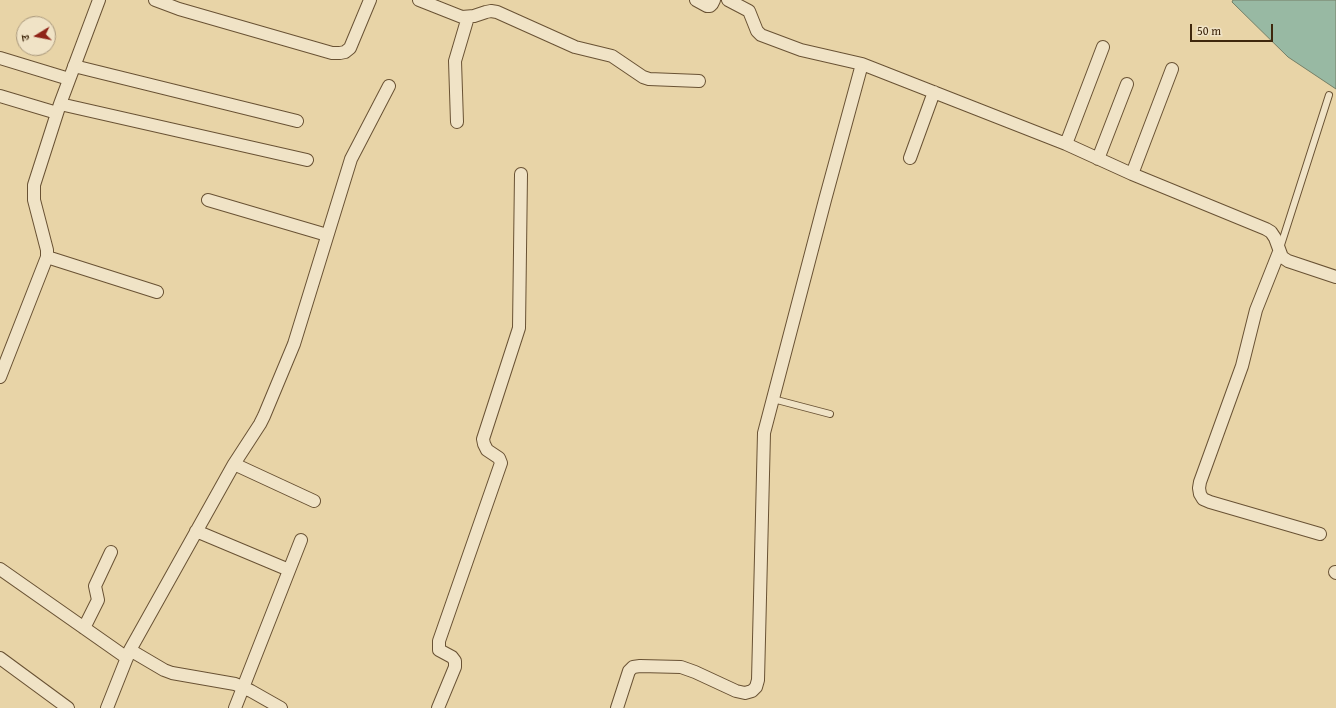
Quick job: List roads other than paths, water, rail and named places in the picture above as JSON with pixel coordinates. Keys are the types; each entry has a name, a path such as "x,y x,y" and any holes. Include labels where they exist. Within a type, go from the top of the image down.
{"street":[{"path":"0,377 47,257 47,250 34,200 34,184 58,108 70,80 99,0"},
{"path":"155,0 181,5 325,50 340,53 345,52 350,48 370,0"},
{"path":"419,0 441,4 462,17 468,17 491,11 497,12 574,47 612,56 643,77 649,79 700,81"},
{"path":"696,0 710,6 714,0"},
{"path":"728,0 749,11 757,31 761,35 797,49 862,64 1066,144 1132,174 1266,229 1271,232 1275,238 1282,257 1288,261 1336,277"},
{"path":"457,122 455,61 468,17"},
{"path":"1066,144 1104,46"},
{"path":"0,58 70,80"},
{"path":"617,708 629,671 633,667 682,667 736,691 745,693 752,691 756,687 758,680 764,433 862,64"},
{"path":"74,66 297,120"},
{"path":"1132,174 1172,69"},
{"path":"1098,159 1127,84"},
{"path":"108,708 129,654 234,464 260,424 294,344 351,159 388,86"},
{"path":"910,158 934,92"},
{"path":"0,96 307,160"},
{"path":"438,708 455,667 455,661 452,656 439,650 439,641 501,463 498,458 487,450 483,439 519,328 522,174"},
{"path":"208,200 328,235"},
{"path":"1279,252 1254,314 1242,366 1199,488 1203,499 1210,502 1320,534"},
{"path":"47,257 157,292"},
{"path":"234,464 314,500"},
{"path":"196,531 289,570"},
{"path":"235,708 301,540"},
{"path":"84,628 98,600 95,586 111,552"},
{"path":"0,569 84,628 129,654 172,673 235,684 280,708"},
{"path":"0,658 68,708"}],"lane":[{"path":"1279,252 1329,94"},
{"path":"773,399 830,414"}]}
